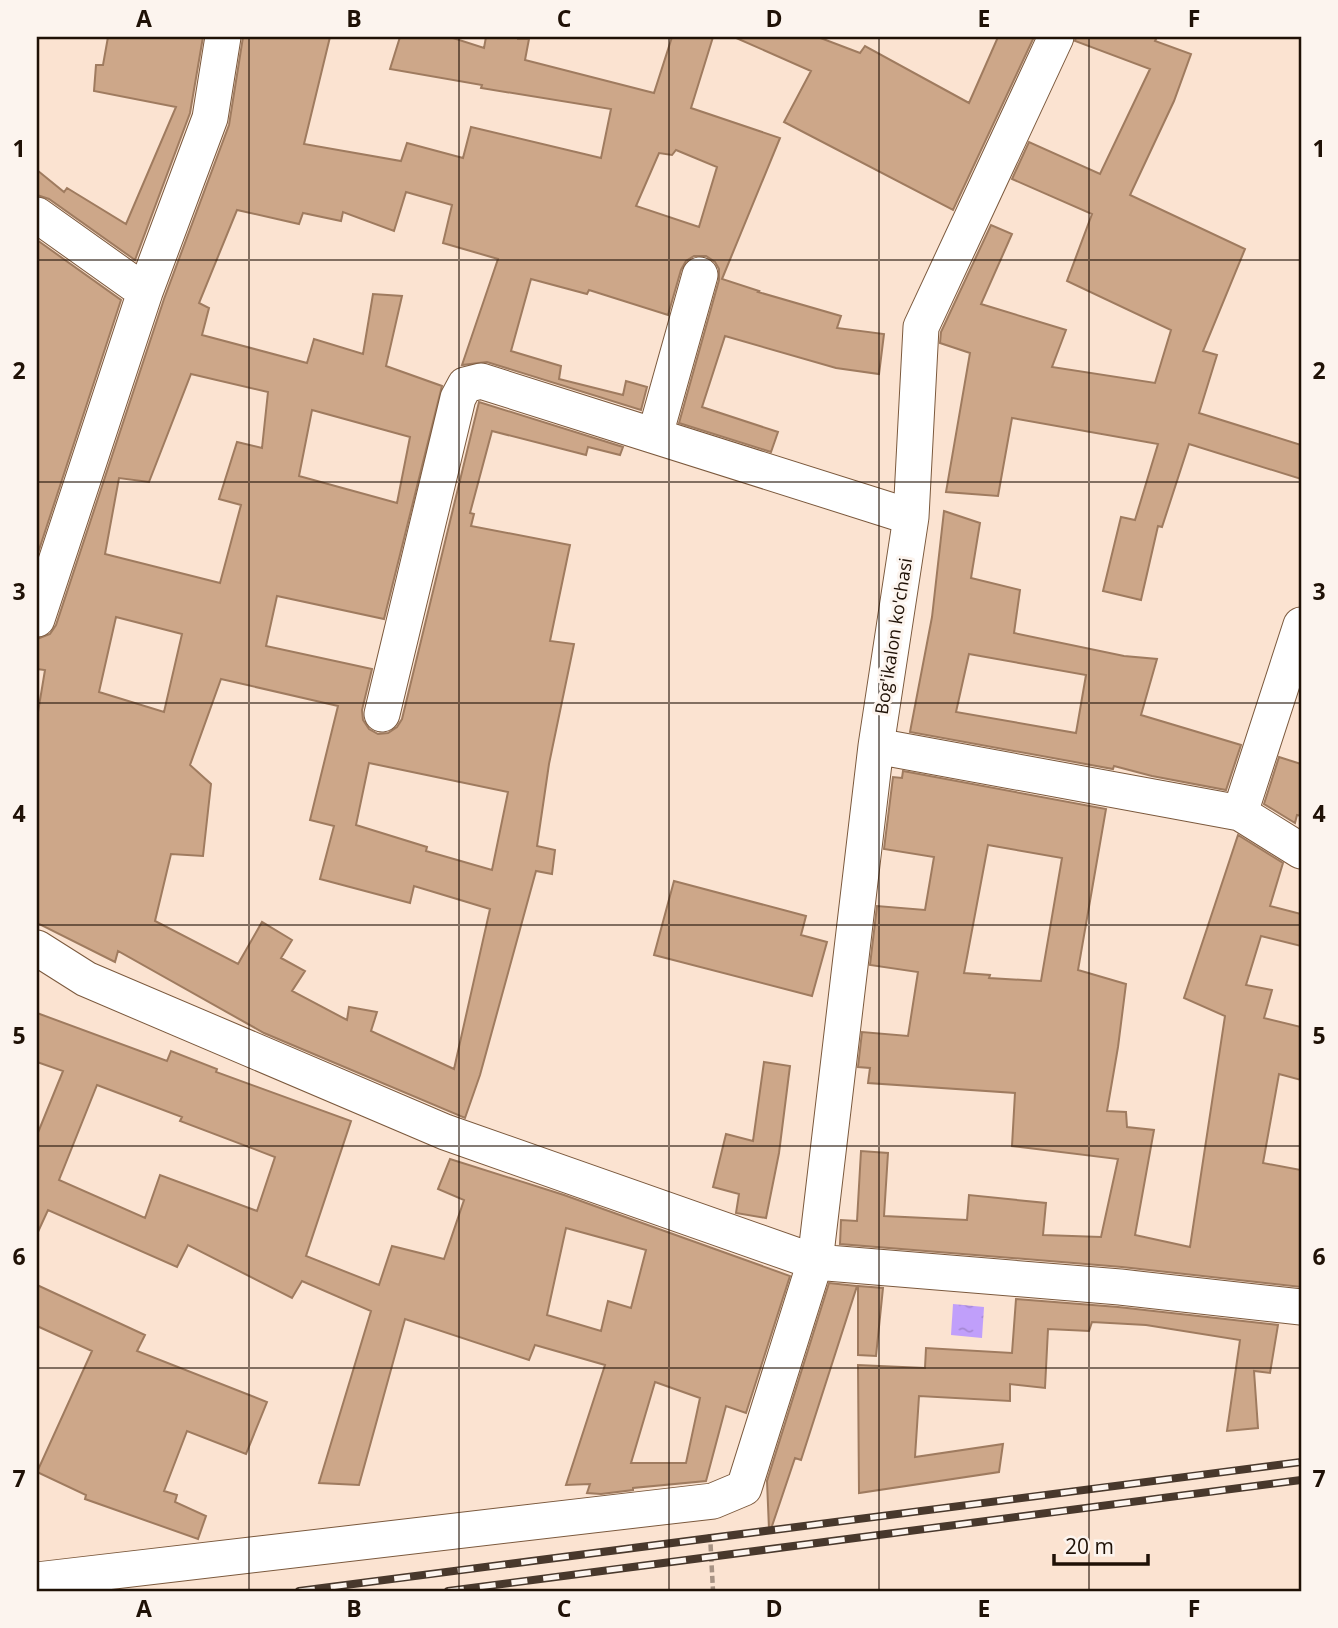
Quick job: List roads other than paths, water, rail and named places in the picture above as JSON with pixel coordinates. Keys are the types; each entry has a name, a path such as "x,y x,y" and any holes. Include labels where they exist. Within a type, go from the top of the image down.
{"street":[{"path":"37,618 145,292 210,118 223,37"},
{"name":"Bog'ikalon ko'chasi","path":"37,1580 713,1501 744,1488 815,1262 876,746 911,517 921,327 1056,37"},
{"path":"37,215 145,292"},
{"path":"654,435 700,275"},
{"path":"382,714 458,398 465,385 481,381 911,517"},
{"path":"1240,813 1301,625"},
{"path":"876,746 1240,813 1301,851"},
{"path":"37,948 86,979 445,1132 815,1262 1120,1287 1301,1307"}],"water":[{"path":"953,1304 984,1307 982,1338 951,1335"}],"railway":[{"path":"299,1591 1301,1462"},
{"path":"448,1591 1301,1480"}]}
